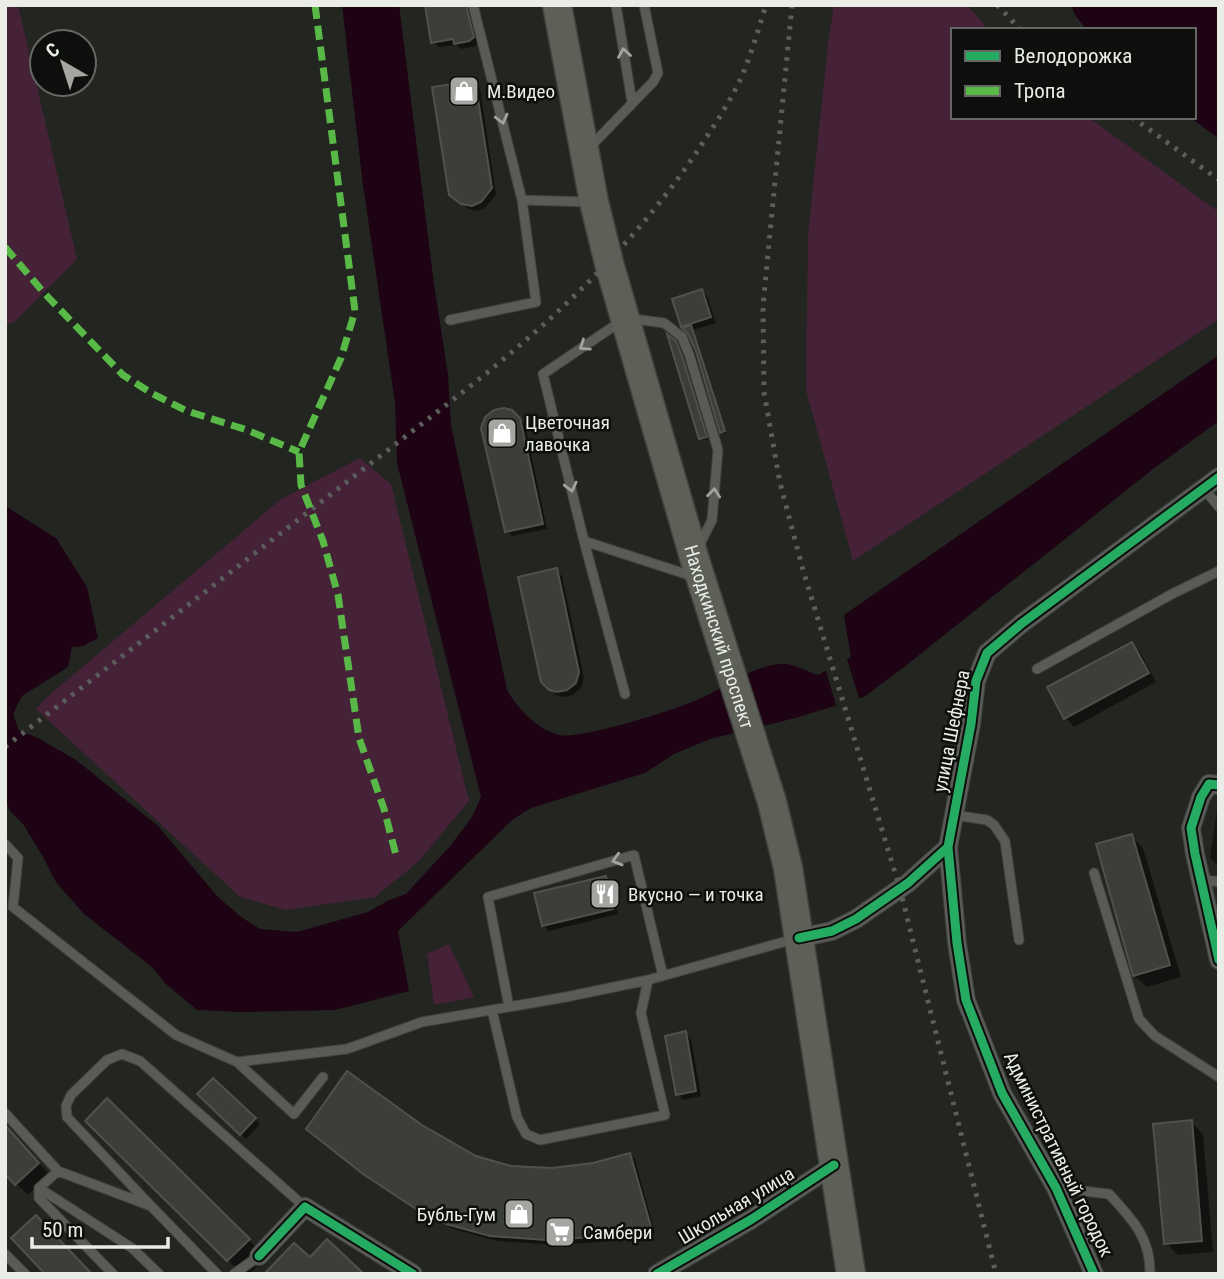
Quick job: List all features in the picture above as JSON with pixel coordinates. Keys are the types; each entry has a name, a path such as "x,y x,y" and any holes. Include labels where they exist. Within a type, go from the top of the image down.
{"main road":[{"name":"Находкинский проспект","path":"557,5 594,202 697,568 759,760 788,868 851,1274"}],"street":[{"name":"улица Шефнера","path":"948,847 952,814 971,724 976,681 987,653 1021,624 1219,477"},
{"path":"1219,785 1209,785 1201,797 1191,828 1219,960"},
{"path":"799,938 832,931 856,919 908,883 948,847"},
{"name":"Административный городок","path":"948,847 957,943 966,1000 1002,1093 1056,1188 1094,1274"},
{"name":"Школьная улица","path":"666,1271 834,1166"},
{"path":"259,1256 305,1206 413,1274"}],"lane":[{"path":"450,320 536,302 522,200 473,5"},
{"path":"617,5 632,102"},
{"path":"586,151 653,82 658,73 644,5"},
{"path":"522,200 594,202"},
{"path":"584,541 697,568 712,520 718,450 682,337 664,323 626,318 543,373 584,541 625,694"},
{"path":"1204,489 1219,507"},
{"path":"1037,669 1219,571"},
{"path":"952,814 987,820 1005,841 1019,940"},
{"path":"5,844 18,858 9,907 176,1035 237,1062 294,1114 323,1077"},
{"path":"509,1007 488,897 634,855 663,976"},
{"path":"1094,873 1139,1019 1155,1036 1219,1077"},
{"path":"1200,879 1219,882"},
{"path":"237,1062 347,1049 422,1022 648,980 799,938"},
{"path":"492,1010 517,1117 526,1134 540,1140 665,1115 641,1013 648,980"},
{"path":"217,1274 67,1117 66,1106 71,1095 107,1060 122,1054 140,1061 305,1206"},
{"path":"5,1113 58,1171 151,1206"},
{"path":"58,1171 40,1188 39,1198 113,1274"},
{"path":"40,1188 132,1248 159,1274"},
{"path":"1056,1188 1109,1194 1136,1224 1150,1256 1150,1274"},
{"path":"5,1254 25,1274"},
{"path":"234,1274 259,1256"}],"shaded area":[{"path":"5,5 18,5 28,48 28,98 40,98 77,259 13,323 5,324"},
{"path":"342,5 399,5 448,375 451,425 507,690 529,717 551,732 559,735 588,733 654,715 704,697 751,672 771,665 791,665 818,675 851,657 844,615 1219,355 1219,421 1153,469 864,697 795,718 710,739 674,754 645,773 531,808 512,820 398,931 409,991 335,1010 197,1010 166,984 152,967 84,914 56,882 23,824 10,811 5,799 5,506 56,538 87,587 98,638 83,646 72,647 68,667 22,696 13,714 19,731 36,737 76,760 158,826 218,897 241,917 260,929 297,932 368,912 406,894 451,845 472,817 481,797 397,463 395,403 363,185"},
{"path":"834,5 967,5 987,28 951,28 951,119 1091,119 1219,212 1219,319 853,561 806,390 808,235"},
{"path":"1071,5 1219,5 1219,139 1193,119 1196,119 1196,28 1085,28"},
{"path":"360,458 391,484 469,801 418,862 375,897 286,910 240,897 36,709 281,499"},
{"path":"449,944 474,997 434,1005 427,954"}],"pier":[{"path":"846,656 860,701 837,708 825,668"}],"building":[{"path":"425,5 466,5 474,37 469,41 454,44 453,39 431,43"},
{"path":"469,77 475,80 492,188 481,202 472,206 461,204 449,195 432,87 454,84 453,79"},
{"path":"702,289 711,317 681,327 672,299"},
{"path":"691,325 725,431 720,433 696,351 682,328"},
{"path":"667,334 676,341 682,356 707,437 699,439"},
{"path":"494,410 512,410 520,418 543,524 505,532 481,428 485,417"},
{"path":"557,568 579,672 576,683 567,690 557,692 549,690 541,682 518,577"},
{"path":"1132,642 1149,673 1064,719 1047,687"},
{"path":"1132,834 1170,965 1133,976 1096,844"},
{"path":"606,876 613,909 542,926 534,893"},
{"path":"686,1031 696,1091 676,1095 665,1036"},
{"path":"347,1071 422,1125 476,1156 511,1166 552,1168 593,1163 630,1153 651,1227 594,1237 546,1240 490,1236 446,1224 416,1209 363,1174 306,1129"},
{"path":"213,1078 256,1118 240,1135 197,1094"},
{"path":"107,1098 250,1239 227,1261 85,1121"},
{"path":"1192,1120 1202,1241 1164,1244 1153,1124"},
{"path":"5,1125 39,1163 15,1185 5,1174"},
{"path":"36,1215 92,1274 45,1274 11,1238"},
{"path":"327,1239 364,1274 264,1274 294,1243 310,1257"}],"railway":[{"path":"5,747 468,388 562,308 646,220 696,153 744,71 766,5"},
{"path":"792,5 763,306 764,392 780,483 803,570 900,889 996,1274"},
{"path":"997,5 1019,28"},
{"path":"1135,119 1219,180"}],"marked path":[{"path":"315,5 355,311 341,358 299,452 301,485 323,541 338,595 359,738 384,809 397,859"},
{"path":"5,247 45,294 123,375 187,411 247,430 299,452"}],"cycle path":[{"path":"799,938 832,931 856,919 908,883 948,847 971,724 976,681 987,653 1021,624 1219,477"},
{"path":"1219,785 1209,784 1201,797 1191,828 1219,960"},
{"path":"948,847 957,943 966,1000 1002,1093 1056,1188 1094,1274"},
{"path":"657,1274 752,1219 834,1165"},
{"path":"259,1256 305,1207 413,1274"}],"place":[{"name":"М.Видео","path":"464,91"},
{"name":"Цветочная лавочка","path":"502,433"},
{"name":"Вкусно — и точка","path":"605,894"},
{"name":"Бубль-Гум","path":"519,1214"},
{"name":"Самбери","path":"560,1232"}]}
